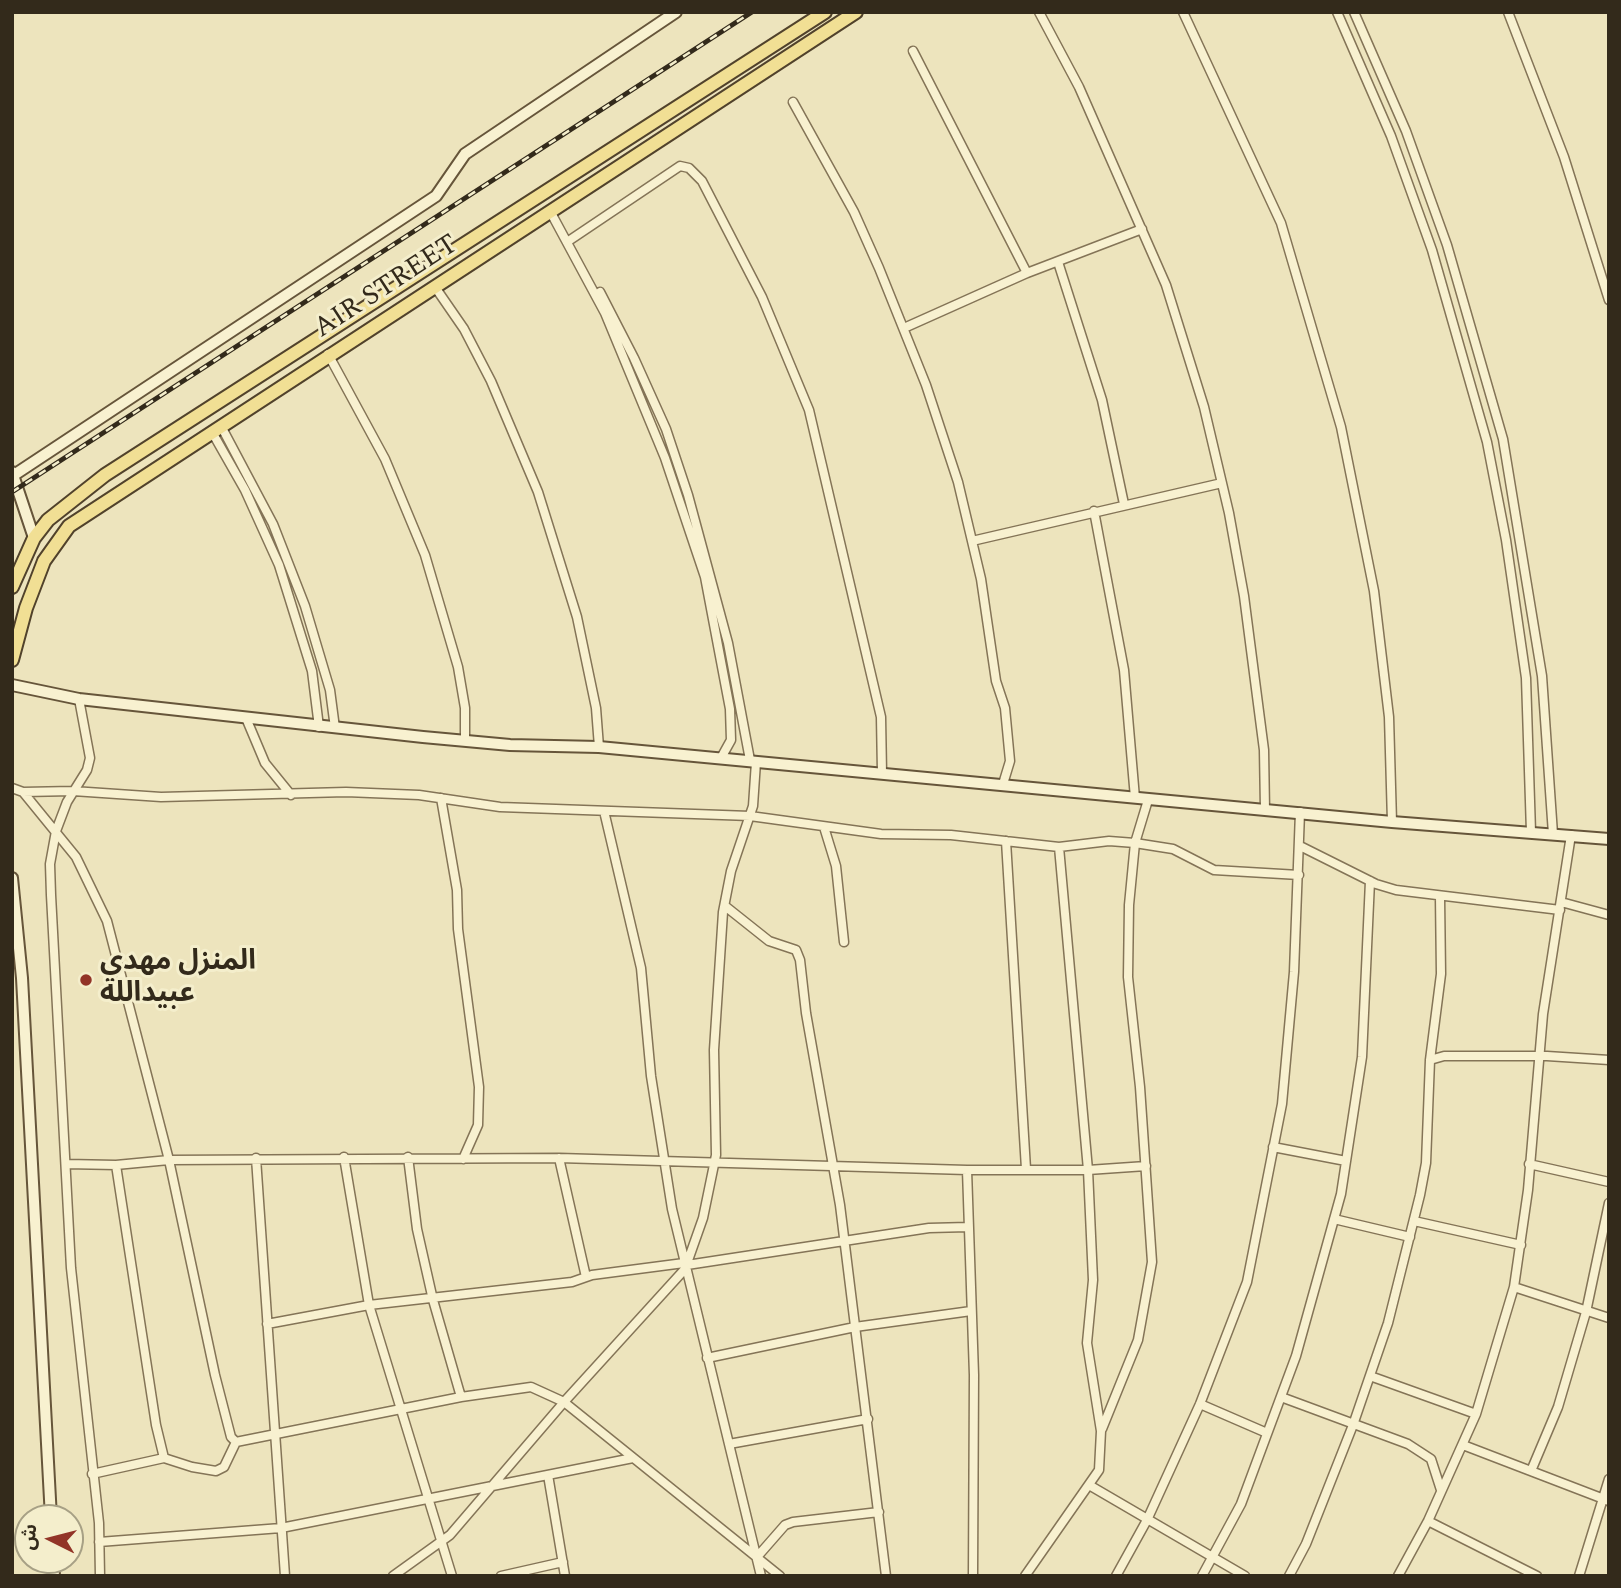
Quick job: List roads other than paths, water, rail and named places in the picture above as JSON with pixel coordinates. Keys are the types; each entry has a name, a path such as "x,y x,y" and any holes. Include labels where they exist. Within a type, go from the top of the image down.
{"main road":[{"name":"AIR STREET","path":"12,587 34,538 62,507 105,475 825,12"},
{"name":"AIR STREET","path":"12,660 22,621 44,561 69,526 328,354 856,12"}],"street":[{"path":"34,538 13,473 436,196 465,154 676,12"},
{"path":"1039,12 1079,87 1142,229 1186,347 1222,482 1244,596 1261,716 1266,769 1265,810"},
{"path":"1183,12 1280,223 1341,428 1365,535 1379,628 1391,739 1392,822"},
{"path":"1337,12 1391,136 1432,250 1487,442 1506,540 1526,678 1531,832"},
{"path":"1354,12 1406,131 1442,232 1503,439 1542,676 1553,834"},
{"path":"1508,12 1564,156 1609,300"},
{"path":"913,51 1027,273"},
{"path":"793,102 854,212 904,328 958,482 972,541 996,681 1005,708 1010,761 1003,785"},
{"path":"568,244 680,166 689,168 702,181 762,297 809,410 881,717 881,773"},
{"path":"550,211 605,313 665,458 705,577 730,709 732,740 721,758"},
{"path":"904,328 1027,273 1142,229"},
{"path":"393,1576 441,1542 686,1266 703,1218 715,1160 718,1128 714,1050 724,906 731,871 750,816 753,761 728,643 688,495 666,429 615,320 581,256 568,244"},
{"path":"1058,262 1102,400 1124,504"},
{"path":"435,287 464,329 491,381 538,492 576,617 596,708 600,747"},
{"path":"328,354 380,449 425,555 458,667 465,708 465,741"},
{"path":"217,429 279,565 312,671 319,727"},
{"path":"217,429 273,524 305,606 324,666 335,728"},
{"path":"972,541 1222,482"},
{"path":"1094,511 1121,644 1132,736 1135,799"},
{"path":"12,685 79,699 319,727 465,741 600,747 1135,799 1609,839"},
{"path":"79,699 90,758 82,782 73,791 56,831 50,864 72,1268 100,1576"},
{"path":"246,718 265,763 291,795"},
{"path":"12,788 23,792 73,791 161,797 346,792 440,798 500,807 750,816 824,827 1059,847 1109,841 1135,843 1173,849 1214,870 1299,875"},
{"path":"23,792 56,831 85,872 107,921 169,1160 215,1375 231,1437 236,1442"},
{"path":"440,798 457,890 458,929 479,1087 478,1125 463,1159"},
{"path":"1101,1431 1138,1340 1152,1262 1128,977 1129,905 1135,843 1148,800"},
{"path":"604,811 641,968 663,1162 707,1358 761,1576"},
{"path":"1116,1576 1147,1520 1200,1404 1247,1282 1282,1104 1299,875 1300,812"},
{"path":"824,827 836,866 844,942"},
{"path":"1398,1576 1428,1521 1476,1414 1514,1287 1521,1245 1546,986 1571,835"},
{"path":"1006,841 1026,1169"},
{"path":"1300,846 1370,881 1396,890 1440,897 1561,906 1609,915"},
{"path":"1026,1576 1099,1470 1101,1431 1087,1343 1093,1280 1088,1170 1059,847"},
{"path":"12,878 22,978 50,1504"},
{"path":"1202,1576 1241,1504 1281,1397 1296,1356 1334,1219 1362,1057 1370,881"},
{"path":"1289,1576 1306,1544 1354,1424 1414,1221 1426,1163 1430,1059 1441,974 1440,897"},
{"path":"724,906 769,941 796,950 834,1166 886,1576"},
{"path":"1430,1059 1444,1056 1538,1056 1609,1060"},
{"path":"1273,1147 1346,1161"},
{"path":"344,1157 369,1305 452,1576"},
{"path":"66,1164 116,1165 169,1160 256,1158 408,1157 663,1162 715,1160 776,1166 967,1170 1088,1170 1146,1166"},
{"path":"408,1157 417,1229 433,1300 461,1397"},
{"path":"256,1158 285,1576"},
{"path":"559,1158 586,1277"},
{"path":"1529,1164 1609,1182"},
{"path":"116,1165 154,1414 164,1458"},
{"path":"967,1170 973,1576"},
{"path":"1531,1471 1558,1407 1586,1312 1609,1203"},
{"path":"1334,1219 1410,1237"},
{"path":"1414,1221 1521,1245"},
{"path":"267,1324 369,1305 572,1283 586,1277 686,1266 929,1228 968,1227"},
{"path":"1514,1287 1609,1318"},
{"path":"707,1358 855,1327 971,1311"},
{"path":"1370,1376 1476,1414"},
{"path":"236,1442 277,1436 461,1397 531,1387 564,1402 780,1576"},
{"path":"1281,1397 1408,1444 1431,1459 1441,1490"},
{"path":"1200,1404 1267,1433"},
{"path":"729,1444 868,1419"},
{"path":"92,1474 164,1458 192,1468 216,1471 224,1467 236,1442"},
{"path":"1463,1445 1605,1500"},
{"path":"99,1542 281,1528 633,1458"},
{"path":"548,1475 565,1576"},
{"path":"1579,1576 1605,1500 1609,1479"},
{"path":"1089,1485 1245,1576"},
{"path":"757,1557 786,1525 793,1522 879,1512"},
{"path":"1428,1521 1537,1576"},
{"path":"501,1576 563,1562"}],"railway":[{"path":"12,492 752,12"}],"place":[{"name":"المنزل مهدي عبيدالله","path":"86,980"}]}
